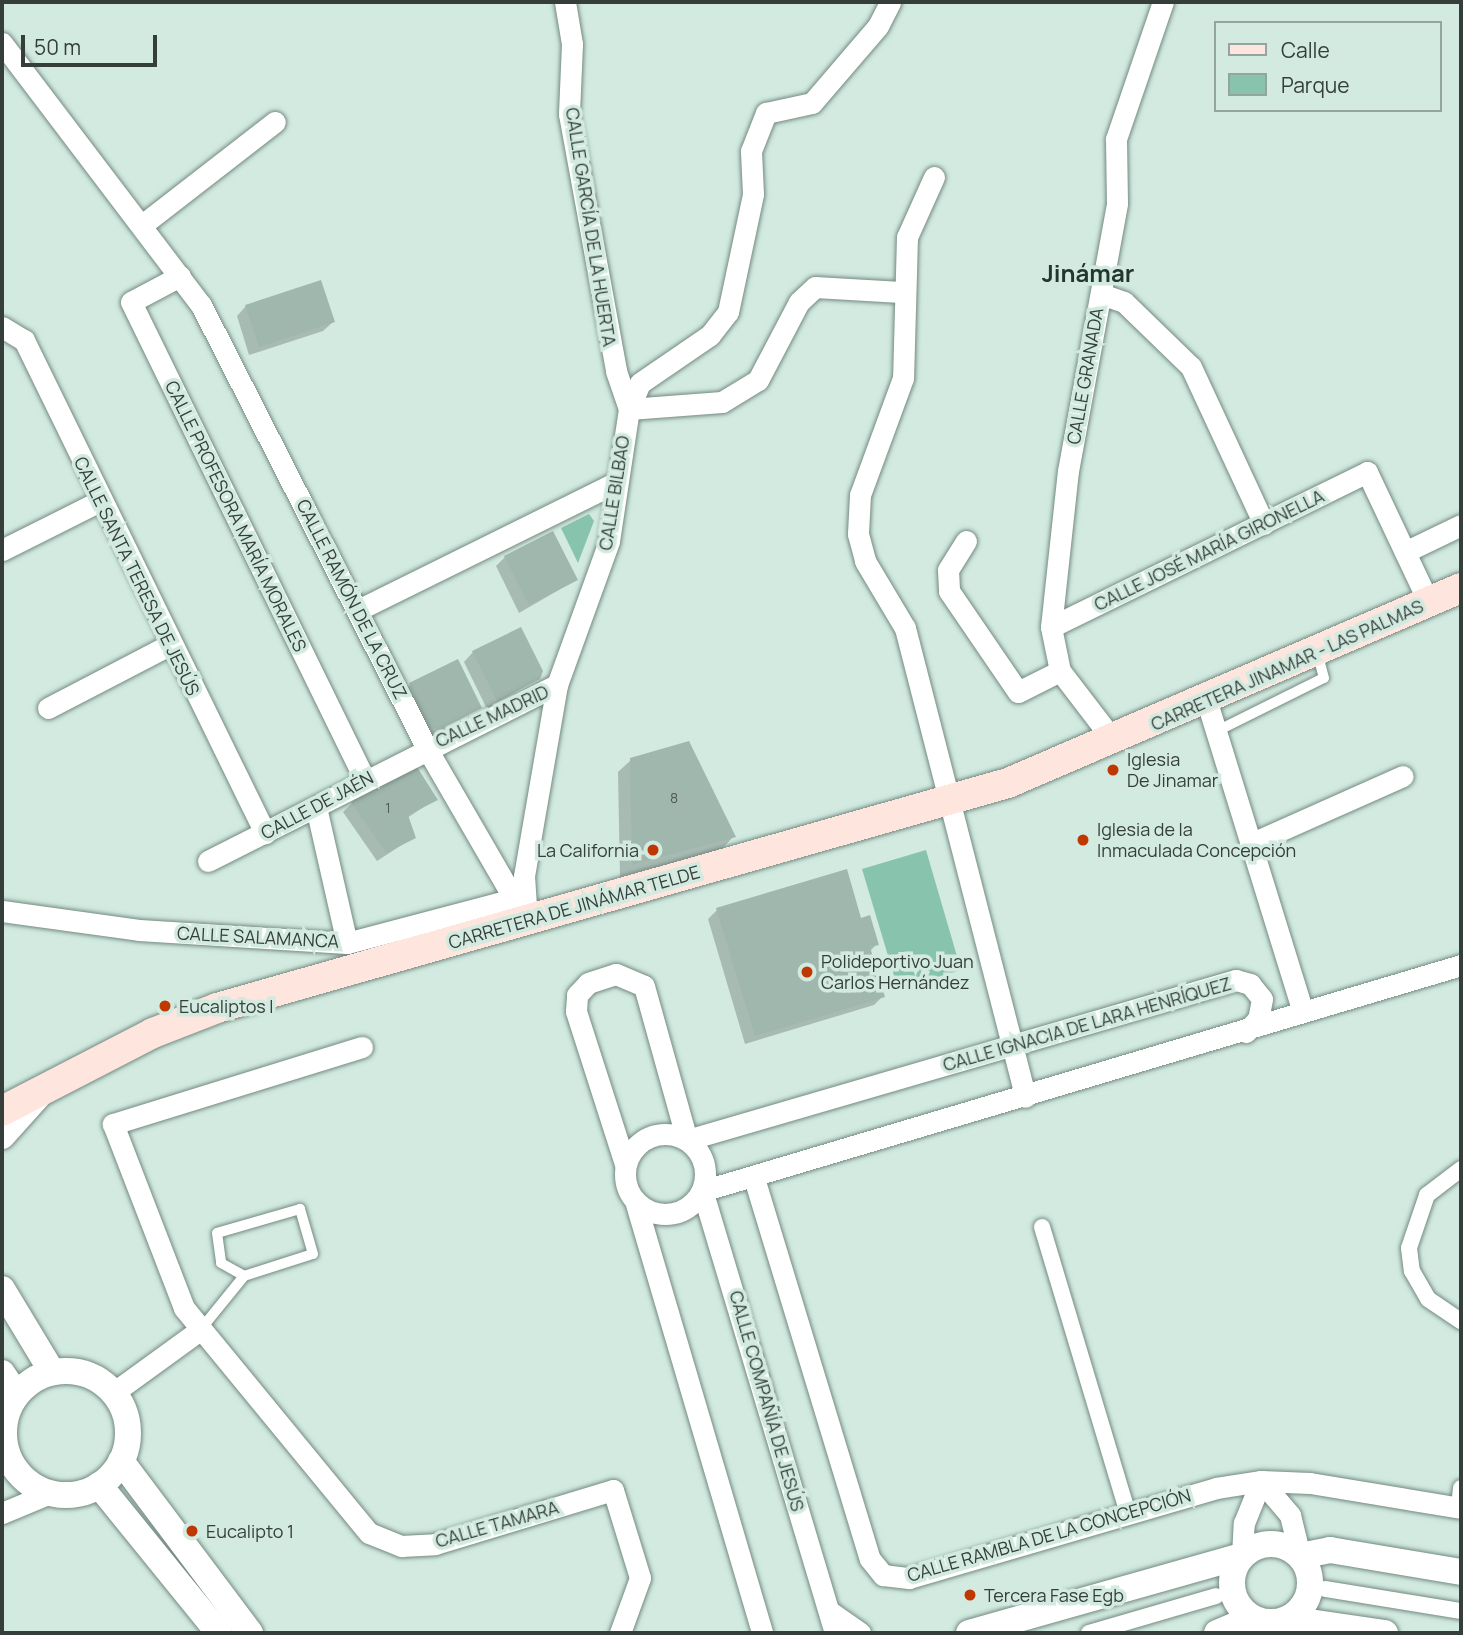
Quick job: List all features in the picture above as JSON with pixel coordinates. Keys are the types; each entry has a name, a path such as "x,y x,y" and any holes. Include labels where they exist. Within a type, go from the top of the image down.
{"main road":[{"name":"CARRETERA JINAMAR - LAS PALMAS","path":"1113,740 1461,588"},
{"name":"CARRETERA DE JINÁMAR TELDE","path":"2,1111 153,1032 217,1008 519,910 945,802 1113,740"}],"street":[{"name":"CALLE GARCÍA DE LA HUERTA","path":"565,2 572,44 569,114 616,371 629,409"},
{"name":"CALLE BILBAO","path":"519,910 557,685 609,541 613,484 629,409 640,383 710,335 728,312 751,207 751,151 765,113 812,103 878,26 890,2"},
{"name":"CALLE GRANADA","path":"1113,740 1060,671 1051,626 1068,471 1117,203 1116,139 1163,2"},
{"name":"CALLE RAMÓN DE LA CRUZ","path":"2,43 201,304 426,747 519,910"},
{"path":"142,225 275,122"},
{"path":"934,177 907,237 901,292 903,378 860,495 858,534 864,561 905,628 945,802 1025,1097"},
{"name":"CALLE PROFESORA MARÍA MORALES","path":"180,276 131,302 365,780"},
{"path":"629,409 722,402 758,380 799,302 815,287 901,292"},
{"path":"1101,294 1124,302 1191,367 1264,524"},
{"name":"CALLE SANTA TERESA DE JESÚS","path":"2,327 24,340 100,501 265,833"},
{"name":"CALLE JOSÉ MARÍA GIRONELLA","path":"1051,626 1367,472 1405,552"},
{"path":"358,610 613,484"},
{"path":"2,550 100,501"},
{"path":"1429,603 1405,552 1461,525"},
{"path":"965,541 948,570 948,591 1018,692 1060,671"},
{"path":"48,708 171,644"},
{"name":"CALLE MADRID","path":"426,747 557,685"},
{"path":"1206,699 1302,1009"},
{"name":"CALLE DE JAÉN","path":"208,861 316,807 426,747"},
{"path":"1250,844 1403,776"},
{"path":"316,807 347,943"},
{"name":"CALLE SALAMANCA","path":"2,911 139,930 347,943 519,910"},
{"path":"636,1204 672,1215 702,1191 754,1178 1245,1032 1302,1009 1461,965"},
{"path":"702,1191 700,1154 687,1140 644,986 630,975 589,983 578,995 576,1011 625,1164 626,1185 636,1204 753,1612 762,1633"},
{"name":"CALLE IGNACIA DE LARA HENRÍQUEZ","path":"687,1140 1236,980 1250,984 1262,999"},
{"path":"1245,1032 1258,1018 1262,999 1302,1009"},
{"name":"CALLE TAMARA","path":"362,1047 113,1124 184,1308 369,1533 401,1546 435,1544 613,1490 640,1578 620,1633"},
{"path":"2,1136 43,1091"},
{"path":"625,1164 650,1136 687,1140"},
{"path":"1461,1169 1427,1195 1409,1248 1412,1271 1429,1299 1461,1321"},
{"name":"CALLE RAMBLA DE LA CONCEPCIÓN","path":"754,1178 870,1559 883,1575 909,1578 1216,1488 1261,1481 1310,1483 1460,1501"},
{"name":"CALLE COMPAÑÍA DE JESÚS","path":"702,1191 835,1633"},
{"path":"1042,1227 1128,1514"},
{"path":"2,1289 52,1372"},
{"path":"113,1393 201,1329"},
{"path":"2,1513 50,1493 75,1494 99,1485 121,1461 127,1426 113,1393 85,1375 52,1372 9,1384 3,1436 17,1472 50,1493"},
{"path":"121,1461 250,1633"},
{"path":"1252,1626 1241,1609 1231,1583 1242,1556 1244,1523 1261,1481 1290,1515 1300,1556 1308,1568 1308,1597 1286,1626"},
{"path":"1290,1515 1310,1483"},
{"path":"99,1485 219,1633"},
{"name":"CALLE RAMBLA DE LA CONCEPCIÓN","path":"1216,1488 1235,1504 1244,1523"},
{"path":"969,1633 1277,1544 1300,1556 1329,1550 1461,1572"},
{"path":"1325,1589 1461,1611"},
{"path":"1089,1633 1216,1596"},
{"path":"829,1611 860,1633"},
{"path":"750,1633 753,1612"},
{"path":"1217,1633 1252,1626 1375,1633"}],"lane":[{"path":"1217,731 1324,678 1317,651"},
{"path":"201,1329 244,1276 313,1254 300,1209 217,1233 221,1263 244,1276"}],"green space":[{"path":"589,514 594,521 578,563 561,528"},
{"path":"926,850 961,970 898,989 862,869"}],"building":[{"path":"321,280 335,322 259,347 245,305"},
{"path":"553,531 578,580 529,605 504,556"},
{"path":"521,627 543,671 540,679 497,701 472,651"},
{"path":"458,659 482,708 439,729 430,727 409,683"},
{"path":"689,741 736,837 632,865 630,758"},
{"path":"417,767 438,800 408,815 416,838 386,853 351,802"},
{"name":"Polideportivo Juan Carlos Hernández","path":"847,869 861,918 870,915 879,945 870,947 885,997 755,1036 716,908"}],"place":[{"name":"Iglesia De Jinamar","path":"1113,770"},
{"name":"Iglesia de la Inmaculada Concepción","path":"1083,840"},
{"name":"La California","path":"653,850"},
{"name":"Polideportivo Juan Carlos Hernández","path":"807,972"},
{"name":"Eucaliptos I","path":"165,1006"},
{"name":"Eucalipto 1","path":"192,1531"},
{"name":"Tercera Fase Egb","path":"970,1595"}],"district":[{"name":"Jinámar","path":"1088,273"}]}
